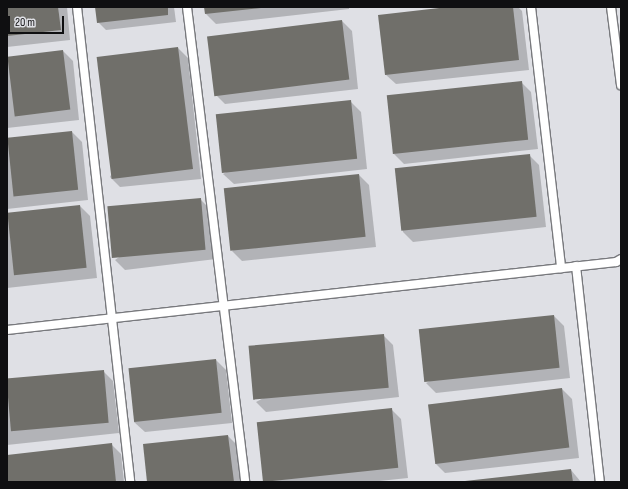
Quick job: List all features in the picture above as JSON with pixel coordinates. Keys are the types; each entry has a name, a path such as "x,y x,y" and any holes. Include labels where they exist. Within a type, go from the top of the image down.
{"lane":[{"path":"77,7 130,482"},
{"path":"187,7 245,482"},
{"path":"531,7 561,268"},
{"path":"611,7 621,85"},
{"path":"7,330 561,268 621,259"},
{"path":"576,266 600,482"}],"building":[{"path":"7,7 58,7 61,30 7,36"},
{"path":"95,7 168,7 168,15 97,23"},
{"path":"204,7 261,7 261,8 205,14"},
{"path":"448,7 513,7 519,60 385,75 378,15"},
{"path":"342,20 349,80 214,96 207,37"},
{"path":"178,47 193,169 112,179 97,57"},
{"path":"63,50 70,110 15,116 7,57"},
{"path":"522,81 528,140 393,154 387,95"},
{"path":"351,100 357,159 222,173 216,114"},
{"path":"72,131 78,190 14,196 7,138"},
{"path":"530,154 537,217 401,231 395,168"},
{"path":"359,174 366,237 230,251 224,188"},
{"path":"201,198 206,250 112,258 107,206"},
{"path":"80,205 87,268 14,275 7,213"},
{"path":"554,315 560,368 424,382 419,329"},
{"path":"384,334 389,388 253,400 249,346"},
{"path":"216,359 222,413 134,422 128,368"},
{"path":"104,370 109,423 11,431 7,378"},
{"path":"562,388 569,448 435,464 428,404"},
{"path":"392,408 398,468 263,482 257,422"},
{"path":"228,435 234,482 147,482 143,444"},
{"path":"112,443 116,482 7,482 7,455"},
{"path":"571,469 573,482 465,482 465,481"}]}
